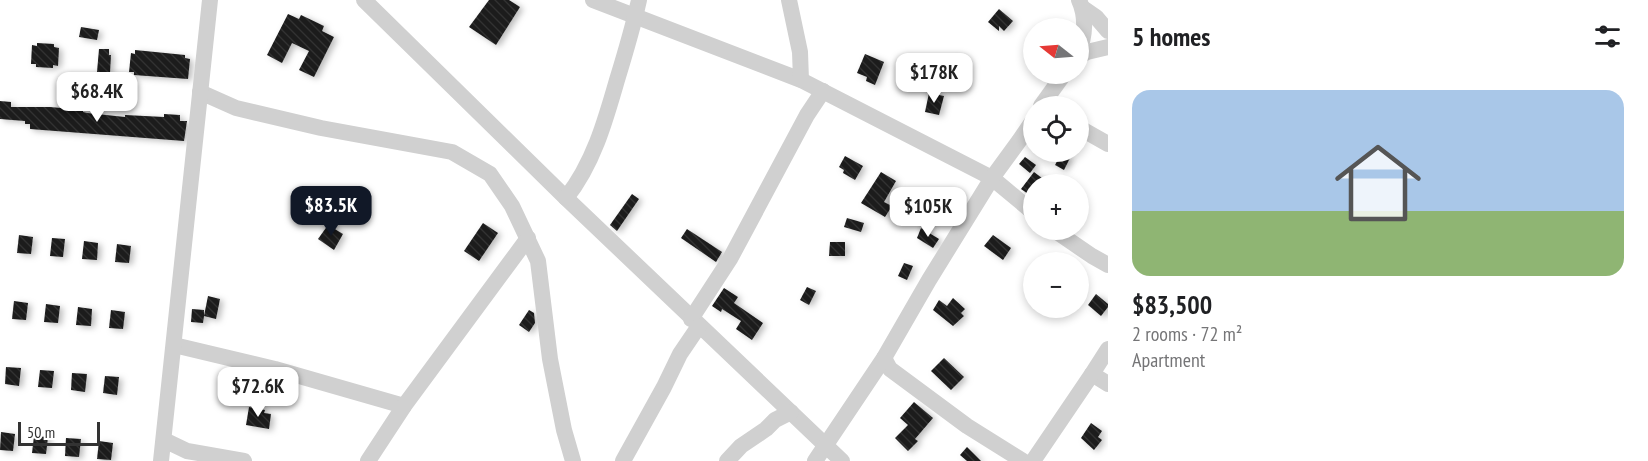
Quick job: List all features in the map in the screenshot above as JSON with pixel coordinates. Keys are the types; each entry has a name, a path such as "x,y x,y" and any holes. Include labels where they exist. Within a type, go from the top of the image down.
{"street":[{"path":"161,461 210,0"},
{"path":"364,0 566,198 842,461"},
{"path":"593,0 637,8 801,80 992,178 1023,204"},
{"path":"789,0 800,52 801,80"},
{"path":"1081,4 1108,31"},
{"path":"566,198 578,184 596,145 609,108 637,8"},
{"path":"1089,52 1108,47"},
{"path":"623,461 664,387 729,259 807,115 823,91"},
{"path":"200,92 236,108 321,128 452,152 490,174 512,206 538,261 550,359 564,430 573,461"},
{"path":"1089,133 1108,144"},
{"path":"815,461 884,366 929,280 992,178 1023,135"},
{"path":"368,461 404,406 528,238"},
{"path":"1069,240 1108,265"},
{"path":"174,345 275,369 404,406"},
{"path":"1033,461 1108,349"},
{"path":"884,366 968,426 1023,461"},
{"path":"1092,374 1108,384"},
{"path":"727,461 741,446 776,420 791,412"},
{"path":"164,440 188,452 244,461"},
{"path":"169,461 188,452"}],"building":[{"path":"489,0 509,0 520,7 496,45 469,27"},
{"path":"999,9 1013,21 1004,31 999,26 999,31 988,22"},
{"path":"288,14 299,19 301,15 324,26 322,31 334,37 314,77 299,70 309,51 292,43 282,63 267,55"},
{"path":"81,27 99,30 97,40 79,37"},
{"path":"37,43 54,44 54,47 59,48 58,66 36,67 36,64 31,64 32,45 37,46"},
{"path":"99,49 109,49 110,73 97,72"},
{"path":"135,50 185,55 185,58 190,59 188,79 134,75 134,72 129,72 131,53 135,54"},
{"path":"865,54 884,62 875,85 866,81 867,77 857,73"},
{"path":"955,56 962,59 955,80 945,76"},
{"path":"929,93 944,96 939,115 925,112"},
{"path":"0,101 11,102 11,107 50,107 125,117 125,115 164,117 164,114 180,115 180,121 187,121 184,141 30,129 30,124 25,124 25,121 0,119"},
{"path":"845,156 863,166 855,180 843,173 844,170 839,167"},
{"path":"1023,159 1023,162 1032,162 1036,165 1030,173 1019,164"},
{"path":"1057,162 1068,162 1064,170 1055,165"},
{"path":"881,172 896,181 884,202 892,206 885,217 861,203"},
{"path":"632,194 639,199 617,231 610,225"},
{"path":"847,218 864,223 861,232 844,227"},
{"path":"483,223 498,233 479,261 464,251"},
{"path":"328,225 343,234 334,250 318,239"},
{"path":"921,228 939,239 933,248 917,238"},
{"path":"687,229 722,252 716,262 681,238"},
{"path":"19,235 33,237 31,254 17,253"},
{"path":"993,235 1011,248 1003,260 984,246"},
{"path":"52,238 65,239 63,257 50,256"},
{"path":"84,241 98,243 97,260 82,259"},
{"path":"830,242 845,242 845,256 829,256"},
{"path":"117,244 131,246 129,263 115,262"},
{"path":"904,263 913,266 907,280 898,276"},
{"path":"807,287 816,291 809,305 800,300"},
{"path":"724,288 738,297 734,303 763,323 752,340 736,329 741,321 722,309 721,312 712,306"},
{"path":"1096,294 1108,304 1108,307 1101,316 1089,304"},
{"path":"208,296 220,299 216,319 204,316"},
{"path":"953,298 965,309 961,313 964,316 953,326 933,310 939,300 947,306"},
{"path":"14,301 28,303 26,320 12,319"},
{"path":"46,304 60,306 58,323 44,322"},
{"path":"78,307 92,309 91,326 76,325"},
{"path":"192,309 204,310 203,323 191,322"},
{"path":"111,310 125,312 123,329 109,328"},
{"path":"529,310 534,313 535,323 529,332 519,325"},
{"path":"944,358 964,377 951,390 931,371"},
{"path":"6,367 21,368 19,386 5,384"},
{"path":"40,370 54,371 52,388 38,387"},
{"path":"72,373 87,374 85,392 71,390"},
{"path":"105,376 119,377 117,395 103,393"},
{"path":"914,402 933,418 915,439 918,441 908,451 895,438 908,425 900,418"},
{"path":"249,407 265,410 264,413 271,414 269,429 246,425"},
{"path":"1091,423 1102,431 1098,437 1102,440 1094,450 1081,438"},
{"path":"1,432 15,434 13,451 0,450"},
{"path":"34,436 48,437 46,454 32,453"},
{"path":"66,438 81,439 79,457 65,456"},
{"path":"99,441 113,443 111,460 97,459"},
{"path":"967,447 981,461 967,461 960,455"}]}
